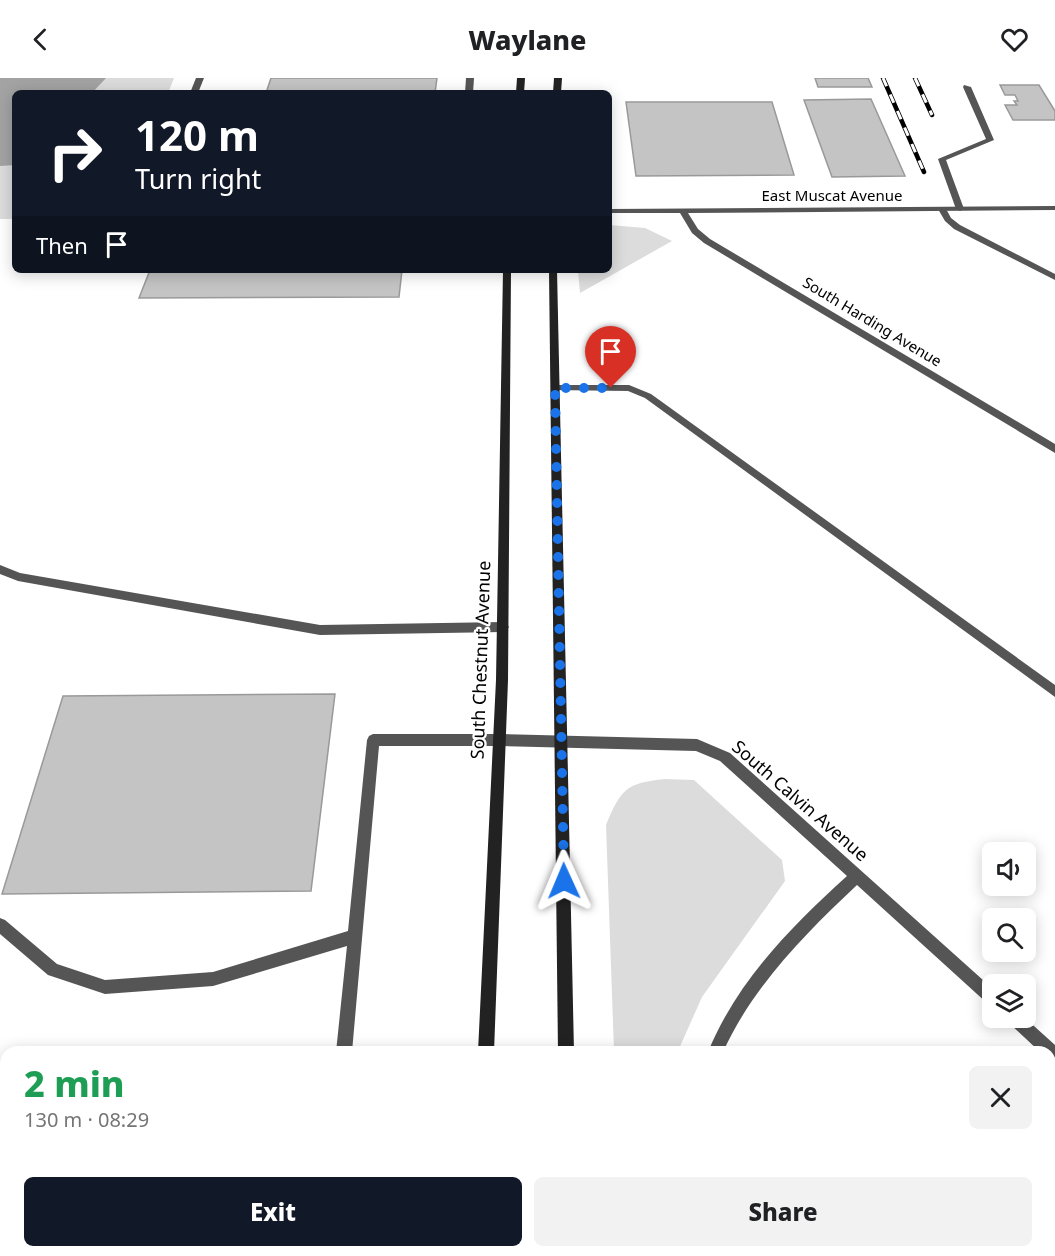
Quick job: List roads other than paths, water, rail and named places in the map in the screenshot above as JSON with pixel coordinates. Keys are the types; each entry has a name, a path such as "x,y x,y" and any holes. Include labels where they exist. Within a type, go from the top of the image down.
{"main road":[{"name":"South Chestnut Avenue","path":"486,1046 491,878 500,740 507,273"},
{"path":"553,273 566,1046"}],"street":[{"path":"960,209 942,159 990,140 968,87"},
{"name":"East Muscat Avenue","path":"612,211 1055,208"},
{"path":"942,209 957,227 1055,277"},
{"name":"South Harding Avenue","path":"683,211 695,231 707,241 1055,449"},
{"path":"555,388 630,388 648,396 1055,692"},
{"path":"0,569 18,577 320,630 503,627"},
{"name":"South Calvin Avenue","path":"354,937 368,821 373,740 500,740 697,745 725,757 982,989"},
{"path":"718,1046 748,991 821,909 856,877"},
{"path":"0,925 53,970 105,987 213,979 354,937 345,1046"},
{"path":"1025,1028 1046,1046"}],"railway":[{"path":"883,78 924,172"},
{"path":"915,78 932,115"}]}
